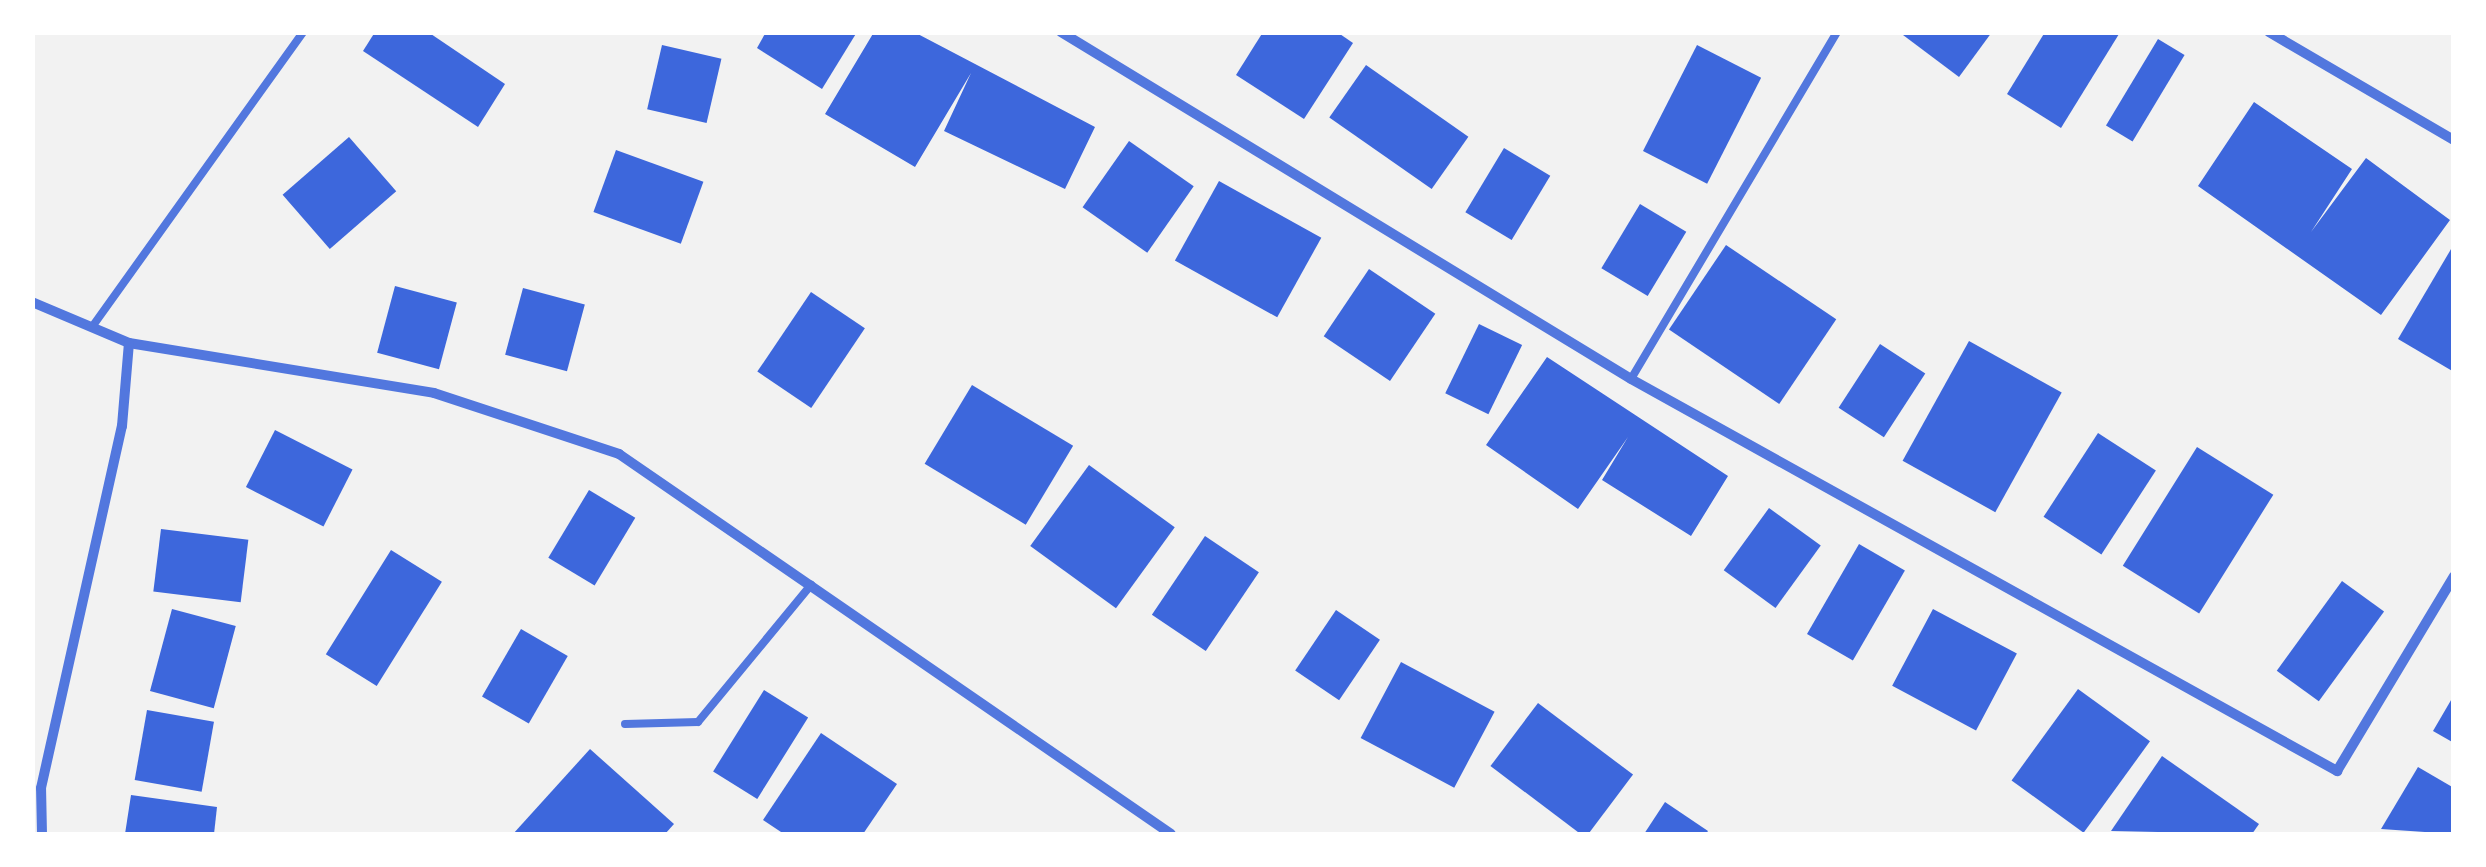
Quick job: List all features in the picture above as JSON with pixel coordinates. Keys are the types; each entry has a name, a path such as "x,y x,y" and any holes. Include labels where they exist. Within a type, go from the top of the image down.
{"street":[{"path":"1060,32 1631,379 2337,771 2454,576"},
{"path":"2269,32 2454,140"},
{"path":"32,302 129,343 434,393 620,454 1170,834"},
{"path":"42,834 41,788 122,426 129,343"}],"lane":[{"path":"92,327 303,32"},
{"path":"1631,379 1837,32"},
{"path":"625,724 698,722 810,585"}],"building":[{"path":"375,32 428,32 505,84 478,127 363,51"},
{"path":"766,32 857,32 822,89 757,48"},
{"path":"874,32 914,32 1095,127 1065,189 944,131 971,73 915,167 825,114"},
{"path":"1263,32 1337,32 1353,43 1304,119 1236,75"},
{"path":"1899,32 1992,32 1959,77"},
{"path":"2045,32 2119,34 2061,128 2007,94"},
{"path":"2158,39 2185,55 2133,142 2106,126"},
{"path":"662,45 721,59 707,123 647,109"},
{"path":"1697,45 1761,78 1707,184 1643,151"},
{"path":"1366,65 1468,137 1432,189 1329,117"},
{"path":"2254,102 2352,169 2311,232 2366,158 2450,220 2381,315 2198,186"},
{"path":"349,137 396,191 330,249 283,195"},
{"path":"1129,141 1194,186 1147,253 1083,207"},
{"path":"1504,148 1550,176 1512,240 1465,212"},
{"path":"616,150 703,182 681,244 593,212"},
{"path":"1219,181 1321,238 1277,317 1175,261"},
{"path":"1640,204 1686,232 1648,296 1601,268"},
{"path":"2454,244 2454,372 2398,339"},
{"path":"1726,245 1836,319 1779,404 1669,330"},
{"path":"1369,269 1435,314 1390,381 1324,336"},
{"path":"395,286 457,303 439,369 377,353"},
{"path":"523,288 585,305 567,371 505,355"},
{"path":"811,292 865,328 811,408 757,372"},
{"path":"1479,324 1522,345 1488,414 1445,393"},
{"path":"1969,341 2062,392 1995,512 1903,461"},
{"path":"1880,344 1925,373 1884,437 1839,408"},
{"path":"1547,357 1728,476 1691,536 1602,480 1628,437 1578,509 1486,445"},
{"path":"972,385 1073,446 1026,525 925,464"},
{"path":"275,430 353,469 323,527 246,487"},
{"path":"2098,433 2156,471 2101,554 2044,517"},
{"path":"2197,447 2273,495 2199,613 2123,566"},
{"path":"1089,465 1175,527 1116,608 1030,546"},
{"path":"589,490 635,518 595,586 548,558"},
{"path":"1769,508 1821,546 1776,608 1724,570"},
{"path":"161,529 248,540 241,602 153,592"},
{"path":"1205,536 1259,572 1206,651 1152,615"},
{"path":"1859,544 1905,570 1853,661 1807,634"},
{"path":"391,550 442,582 377,686 326,654"},
{"path":"2342,581 2384,612 2319,701 2277,671"},
{"path":"172,609 236,626 214,708 150,691"},
{"path":"1933,609 2017,654 1976,730 1892,686"},
{"path":"1336,610 1380,640 1339,700 1295,671"},
{"path":"521,629 568,656 529,724 482,697"},
{"path":"1401,662 1495,712 1454,788 1361,738"},
{"path":"2078,689 2150,741 2084,833 2012,780"},
{"path":"764,690 808,718 757,799 713,771"},
{"path":"2454,695 2454,743 2433,731"},
{"path":"1538,703 1633,775 1588,834 1581,834 1490,766"},
{"path":"147,710 214,722 202,792 135,780"},
{"path":"821,733 897,784 863,834 784,834 763,820"},
{"path":"590,749 674,824 665,834 513,834"},
{"path":"2162,756 2259,824 2252,834 2111,831"},
{"path":"2418,767 2454,788 2454,834 2381,829"},
{"path":"131,795 217,807 214,834 125,834"},
{"path":"1665,802 1708,831 1706,834 1644,834"}]}
